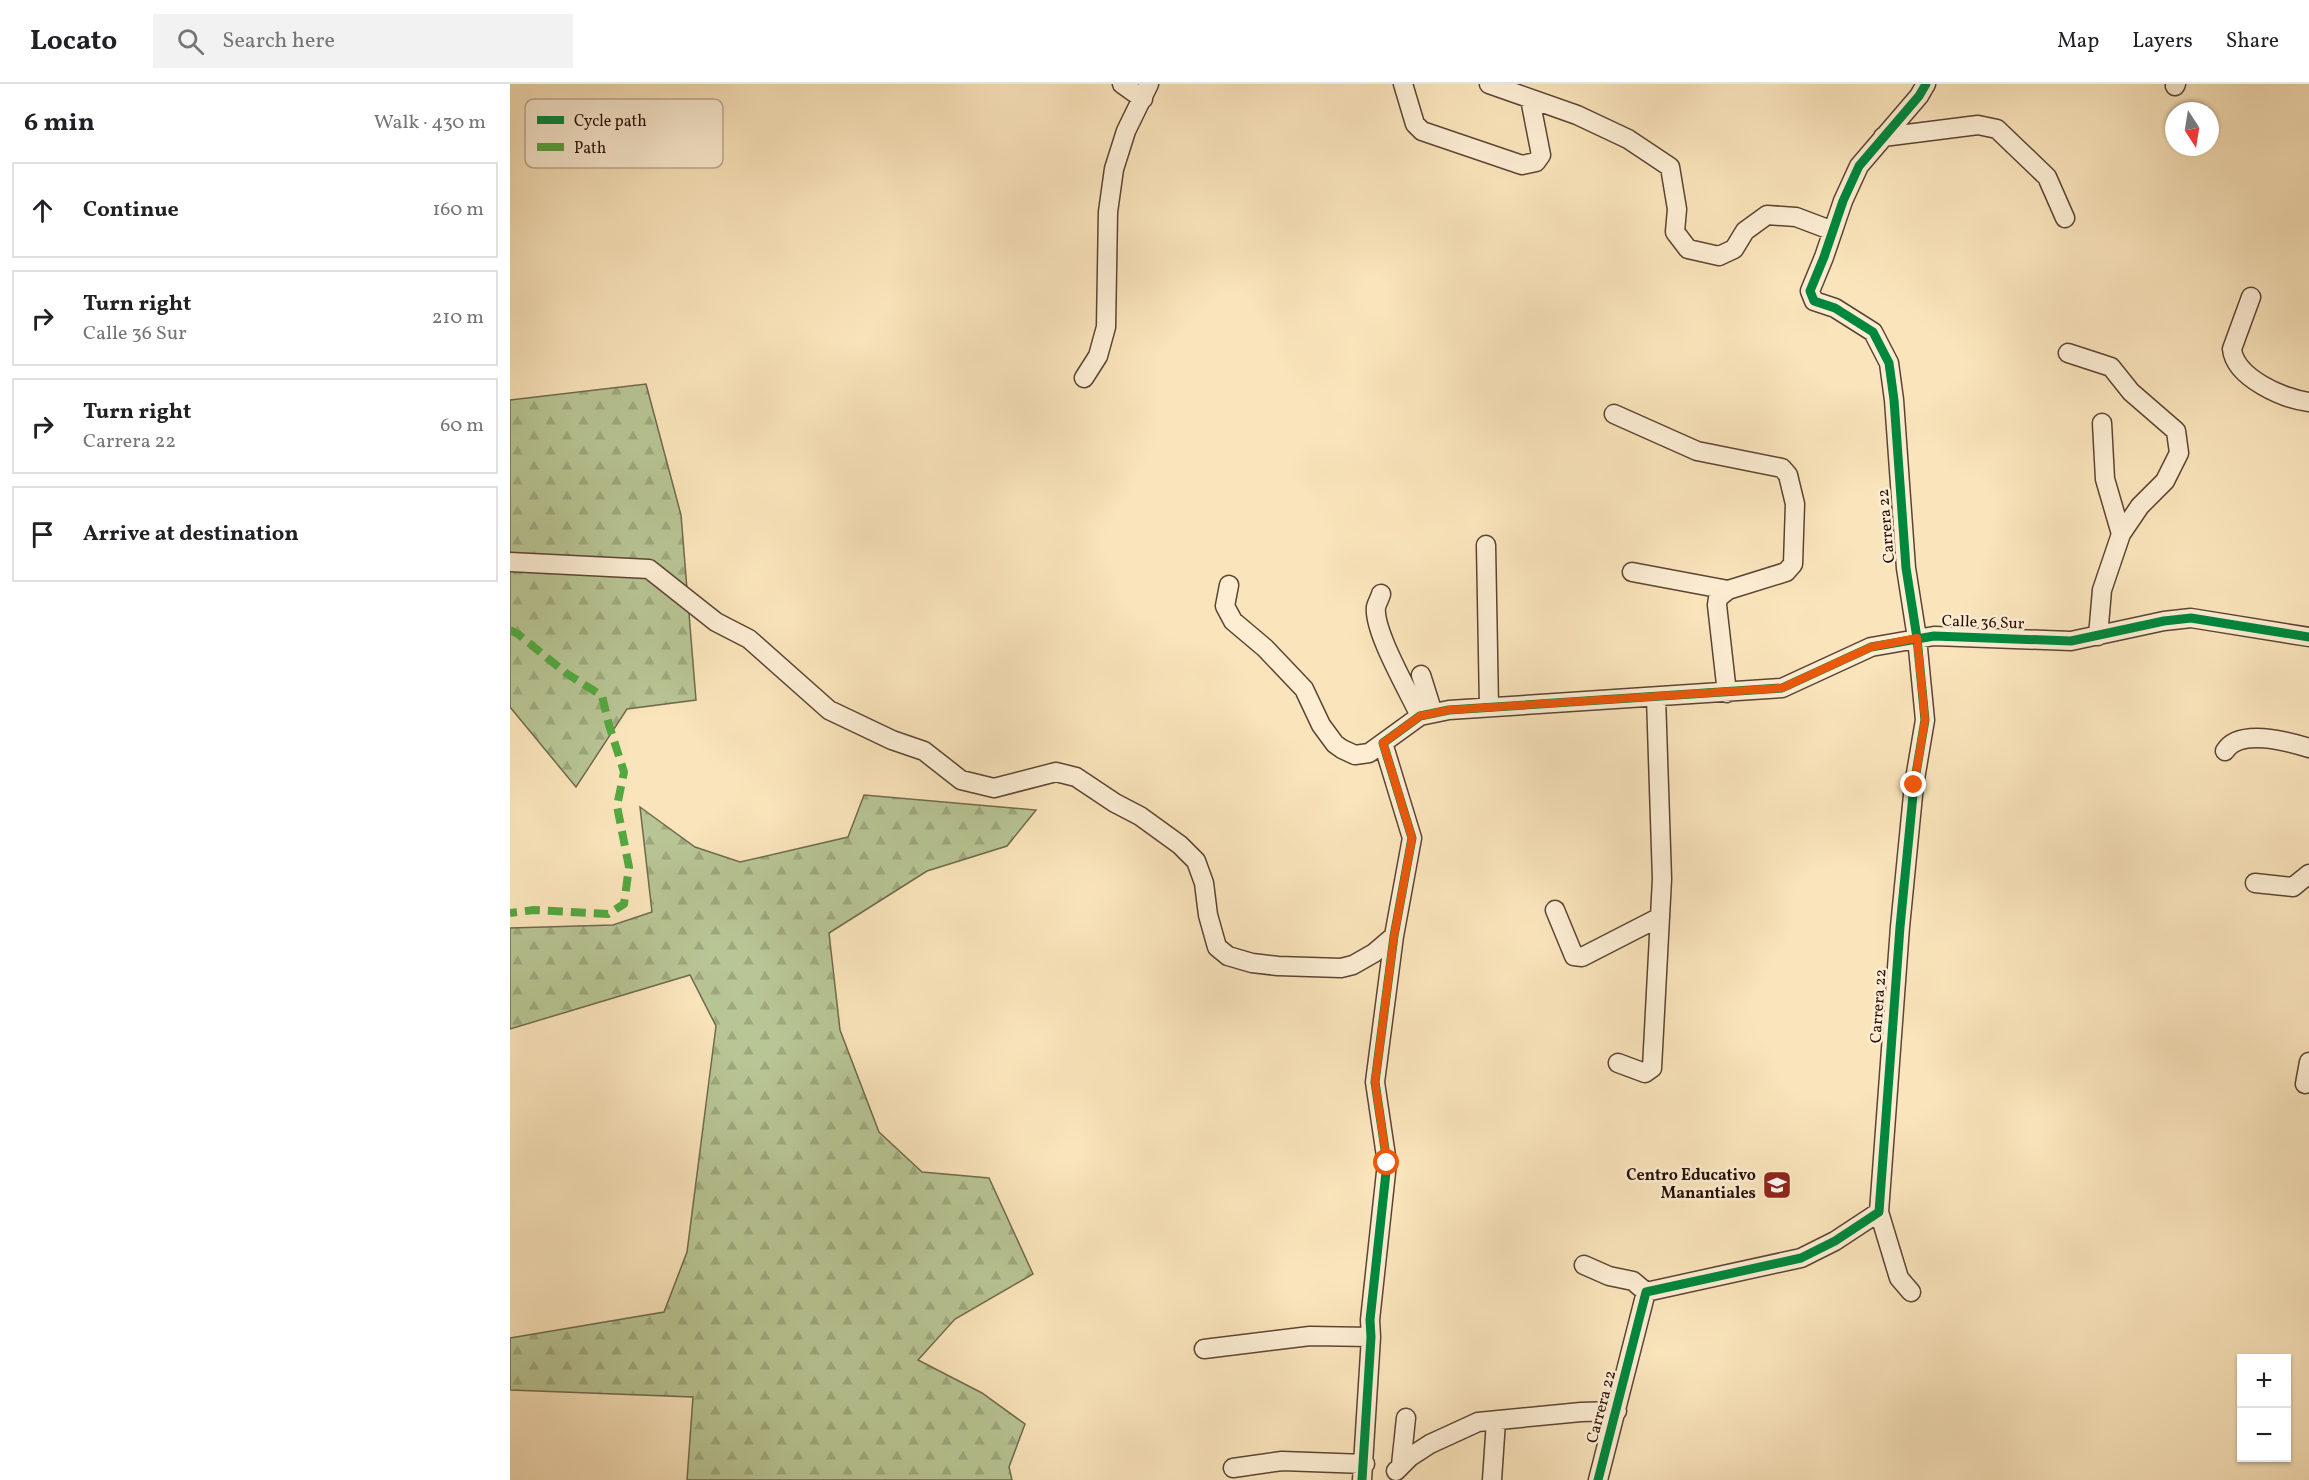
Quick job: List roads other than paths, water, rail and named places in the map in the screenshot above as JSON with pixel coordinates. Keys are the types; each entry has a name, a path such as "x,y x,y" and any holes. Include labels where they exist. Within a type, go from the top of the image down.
{"street":[{"path":"1084,378 1098,356 1106,327 1108,212 1114,169 1126,131 1146,92 1122,84"},
{"path":"1403,84 1415,124 1422,131 1522,165 1536,162 1541,155 1530,99"},
{"path":"1489,84 1577,115 1628,139 1670,167 1677,209 1675,232 1688,249 1719,256 1734,249 1745,231 1767,215 1796,217 1833,231"},
{"path":"1892,136 1926,84"},
{"path":"1892,136 1934,84"},
{"path":"1892,136 1978,125 1997,129 2047,177 2065,218"},
{"name":"Carrera 22","path":"1879,1212 1905,880 1914,785 1925,720 1917,638 1906,568 1894,400 1889,363 1873,332 1835,308 1814,301 1810,291 1843,201 1859,166 1892,136"},
{"path":"2251,297 2232,349 2233,356 2251,380 2296,400 2309,402"},
{"path":"2068,353 2111,367 2131,392 2176,431 2179,453 2165,481 2140,506 2121,534 2102,590 2098,636"},
{"path":"1614,414 1697,451 1727,459 1782,468 1788,475 1795,504 1793,564 1786,572 1728,590 1718,598 1727,693"},
{"path":"2102,423 2105,479 2121,534"},
{"path":"1486,545 1489,707"},
{"path":"510,562 649,569 716,621 749,639 829,710 892,740 924,751 961,780 994,788 1056,772 1076,777 1115,803 1140,816 1180,844 1196,861 1204,883 1208,915 1217,947 1228,956 1252,963 1278,966 1341,968 1353,965 1374,953 1394,936"},
{"path":"1632,572 1728,590"},
{"name":"Calle 36 Sur","path":"1229,585 1225,606 1233,621 1265,648 1305,689 1321,725 1335,744 1355,755 1369,753 1426,715 1449,710 1782,688 1871,647 1917,638 1934,636 2071,641 2164,621 2191,618 2309,637"},
{"path":"1381,594 1376,607 1383,640 1426,715"},
{"path":"1421,675 1426,715"},
{"path":"1618,1063 1645,1072 1652,1068 1662,879 1656,697"},
{"path":"2225,751 2230,743 2240,739 2282,740 2309,748"},
{"path":"1233,1468 1282,1461 1363,1472 1370,1320 1387,1163 1375,1082 1394,936 1412,838 1383,743"},
{"path":"2255,884 2293,887 2309,874"},
{"path":"1555,910 1574,956 1582,957 1660,917"},
{"path":"2305,1084 2309,1062"},
{"path":"1584,1265 1609,1276 1633,1281 1646,1292 1801,1258 1835,1241 1879,1212 1899,1278 1911,1292"},
{"name":"Carrera 22","path":"1598,1480 1646,1292"},
{"path":"1204,1349 1310,1336 1371,1337"},
{"path":"1406,1418 1399,1468 1410,1456 1430,1444 1478,1422 1581,1412 1617,1411"},
{"path":"1492,1480 1496,1421"}],"place":[{"name":"Centro Educativo Manantiales","path":"1777,1185"}]}
